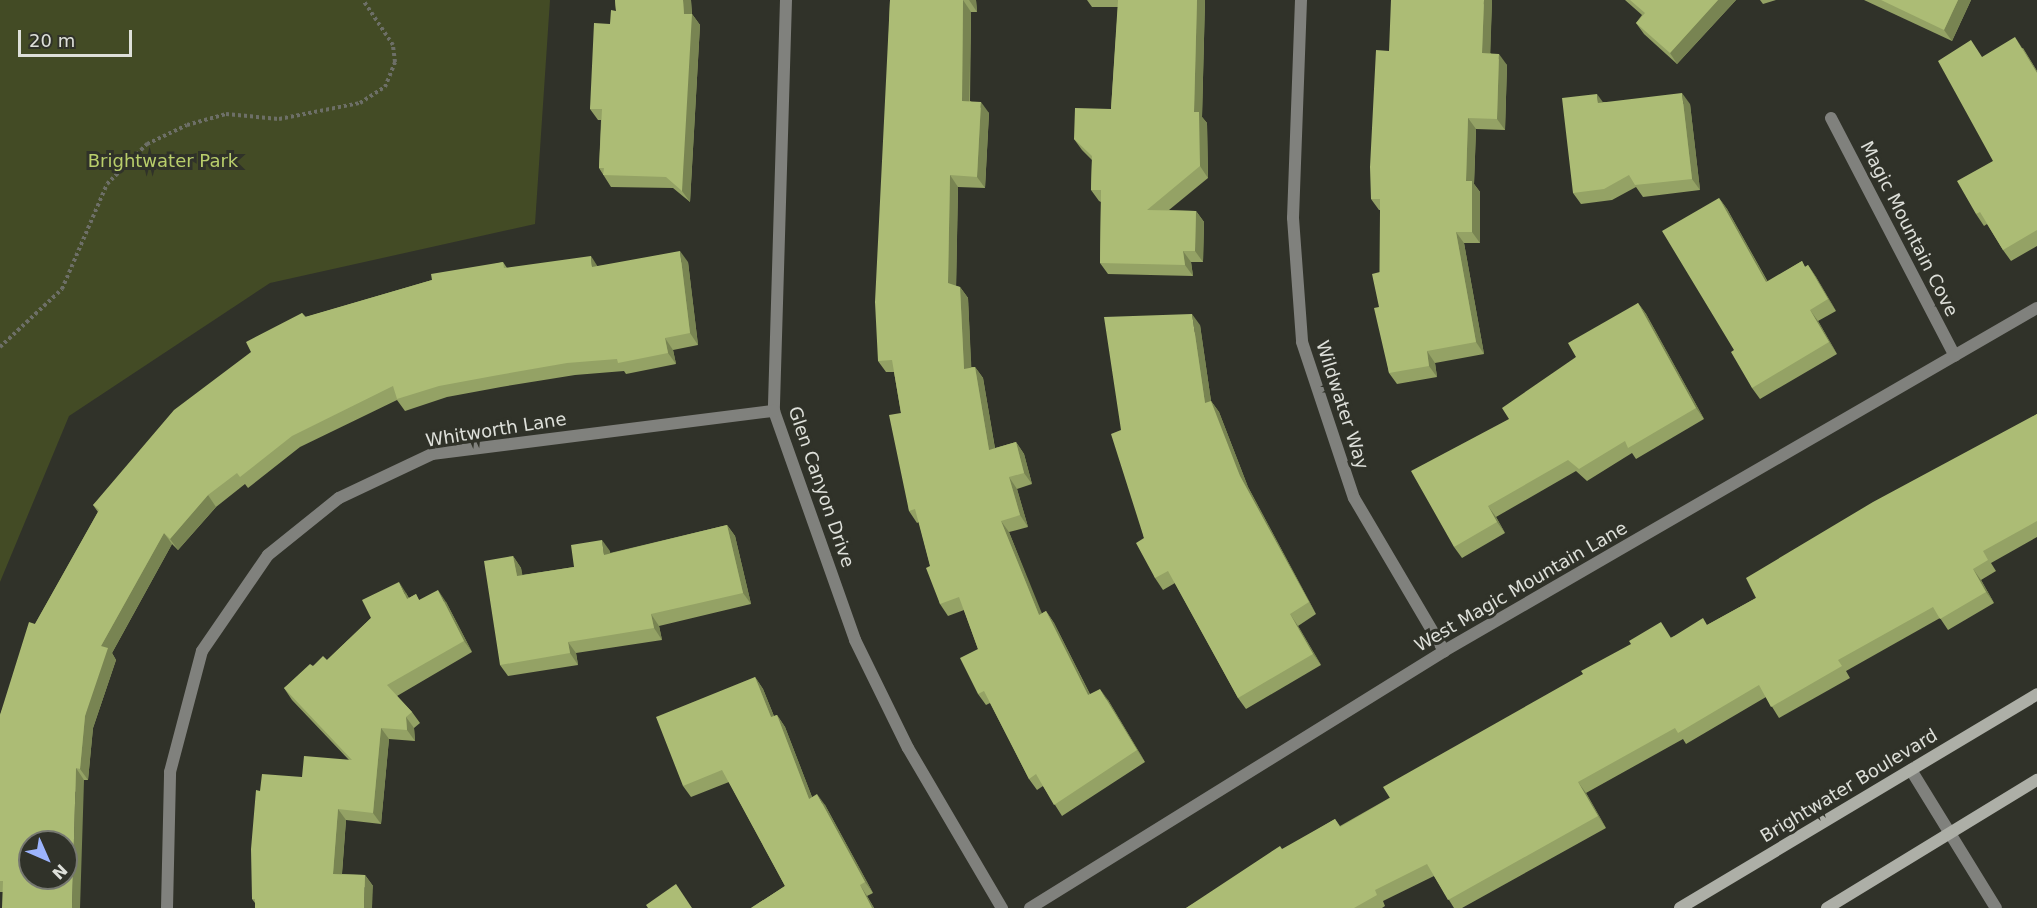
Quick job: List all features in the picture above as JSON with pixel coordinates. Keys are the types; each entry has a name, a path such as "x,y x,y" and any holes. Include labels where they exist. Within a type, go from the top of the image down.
{"street":[{"name":"Glen Canyon Drive","path":"786,0 774,411 855,640 908,748 1002,908"},
{"name":"Wildwater Way","path":"1301,0 1293,218 1302,342 1354,498 1444,651"},
{"name":"Magic Mountain Cove","path":"1832,118 1955,356"},
{"name":"West Magic Mountain Lane","path":"1030,908 1444,651 2037,308"},
{"name":"Whitworth Lane","path":"167,908 170,772 202,651 268,555 339,498 432,454 774,411"},
{"name":"Brightwater Boulevard","path":"1680,908 2037,694"},
{"path":"1911,770 1952,831 1996,908"},
{"path":"1827,908 2037,780"}],"path":[{"path":"0,347 62,289 107,184 147,144 187,125 226,114 279,118 360,103 384,87 396,62 393,45 363,0"}],"green space":[{"name":"Brightwater Park","path":"0,0 550,0 535,224 270,283 69,416 0,582"}],"building":[{"path":"615,0 683,0 684,14 692,14 682,191 666,177 603,175 604,168 599,168 602,109 590,109 594,23 610,24 611,10 616,11"},
{"path":"890,0 963,0 962,101 981,102 977,177 950,175 948,283 960,287 964,369 975,367 989,450 1016,442 1024,473 1009,477 1020,515 1001,521 1039,615 1046,611 1088,695 1100,689 1137,750 1054,805 1036,774 1029,779 984,691 978,694 960,658 978,649 959,597 940,604 926,568 930,566 915,509 909,511 889,415 901,413 892,360 878,361 875,302"},
{"path":"1118,0 1197,0 1194,112 1199,112 1200,166 1147,210 1196,211 1195,251 1183,251 1185,265 1100,263 1101,190 1091,190 1092,156 1074,139 1075,108 1111,109"},
{"path":"1391,0 1484,0 1482,53 1499,54 1497,119 1468,118 1466,181 1472,181 1472,232 1456,232 1476,342 1427,351 1429,366 1389,373 1374,308 1379,307 1372,274 1380,272 1380,199 1371,199 1370,167 1376,50 1389,51"},
{"path":"1630,0 1718,0 1670,53 1636,23 1645,13"},
{"path":"1881,0 1958,0 1944,30"},
{"path":"2015,37 2037,73 2037,230 2003,250 1980,212 1976,214 1957,181 1993,161 1938,61 1971,40 1982,57"},
{"path":"1682,93 1692,179 1635,185 1629,175 1604,189 1573,193 1562,98 1597,94 1598,103"},
{"path":"1719,198 1766,282 1802,261 1805,267 1808,265 1828,299 1810,310 1829,342 1752,388 1731,352 1734,350 1662,231"},
{"path":"680,251 690,333 665,338 668,353 618,363 617,359 567,363 439,386 397,399 393,386 292,436 240,477 237,473 208,495 170,539 164,533 101,646 108,648 85,716 80,769 76,768 74,830 18,830 18,890 73,890 72,908 2,908 0,715 29,622 35,624 99,510 93,505 174,410 251,352 246,342 302,313 305,317 432,280 431,274 503,262 504,268 591,256 592,267"},
{"path":"1638,303 1696,408 1628,448 1625,441 1579,469 1568,460 1488,506 1497,522 1454,547 1411,471 1509,419 1502,408 1576,357 1568,343"},
{"path":"1192,314 1205,403 1211,401 1240,476 1309,602 1290,614 1313,654 1238,698 1168,571 1155,578 1136,543 1144,538 1111,434 1121,430 1104,317"},
{"path":"2037,414 2037,521 1983,551 1988,560 1973,569 1986,592 1940,619 1933,607 1838,660 1842,666 1771,707 1759,685 1678,733 1675,728 1578,782 1598,816 1448,900 1427,864 1375,890 1377,895 1354,908 1186,908 1280,846 1282,849 1335,819 1340,827 1390,798 1383,787 1583,674 1581,671 1631,644 1629,641 1661,622 1671,638 1703,618 1707,625 1756,598 1746,578 1873,502"},
{"path":"727,525 743,593 651,614 654,628 568,642 570,653 500,665 484,561 513,556 517,576 574,567 571,545 602,540 604,555"},
{"path":"399,582 407,599 416,594 419,600 438,590 464,641 387,685 412,712 406,717 407,730 381,728 373,813 338,809 333,874 365,875 364,908 255,908 255,899 252,899 251,849 256,790 260,791 262,774 302,777 304,756 352,760 284,688 310,664 313,666 323,656 327,660 371,618 362,600"},
{"path":"755,677 771,717 777,715 809,799 817,794 865,882 860,885 872,908 751,908 785,886 722,770 683,786 656,717"},
{"path":"676,884 692,908 648,908 646,905"}]}
